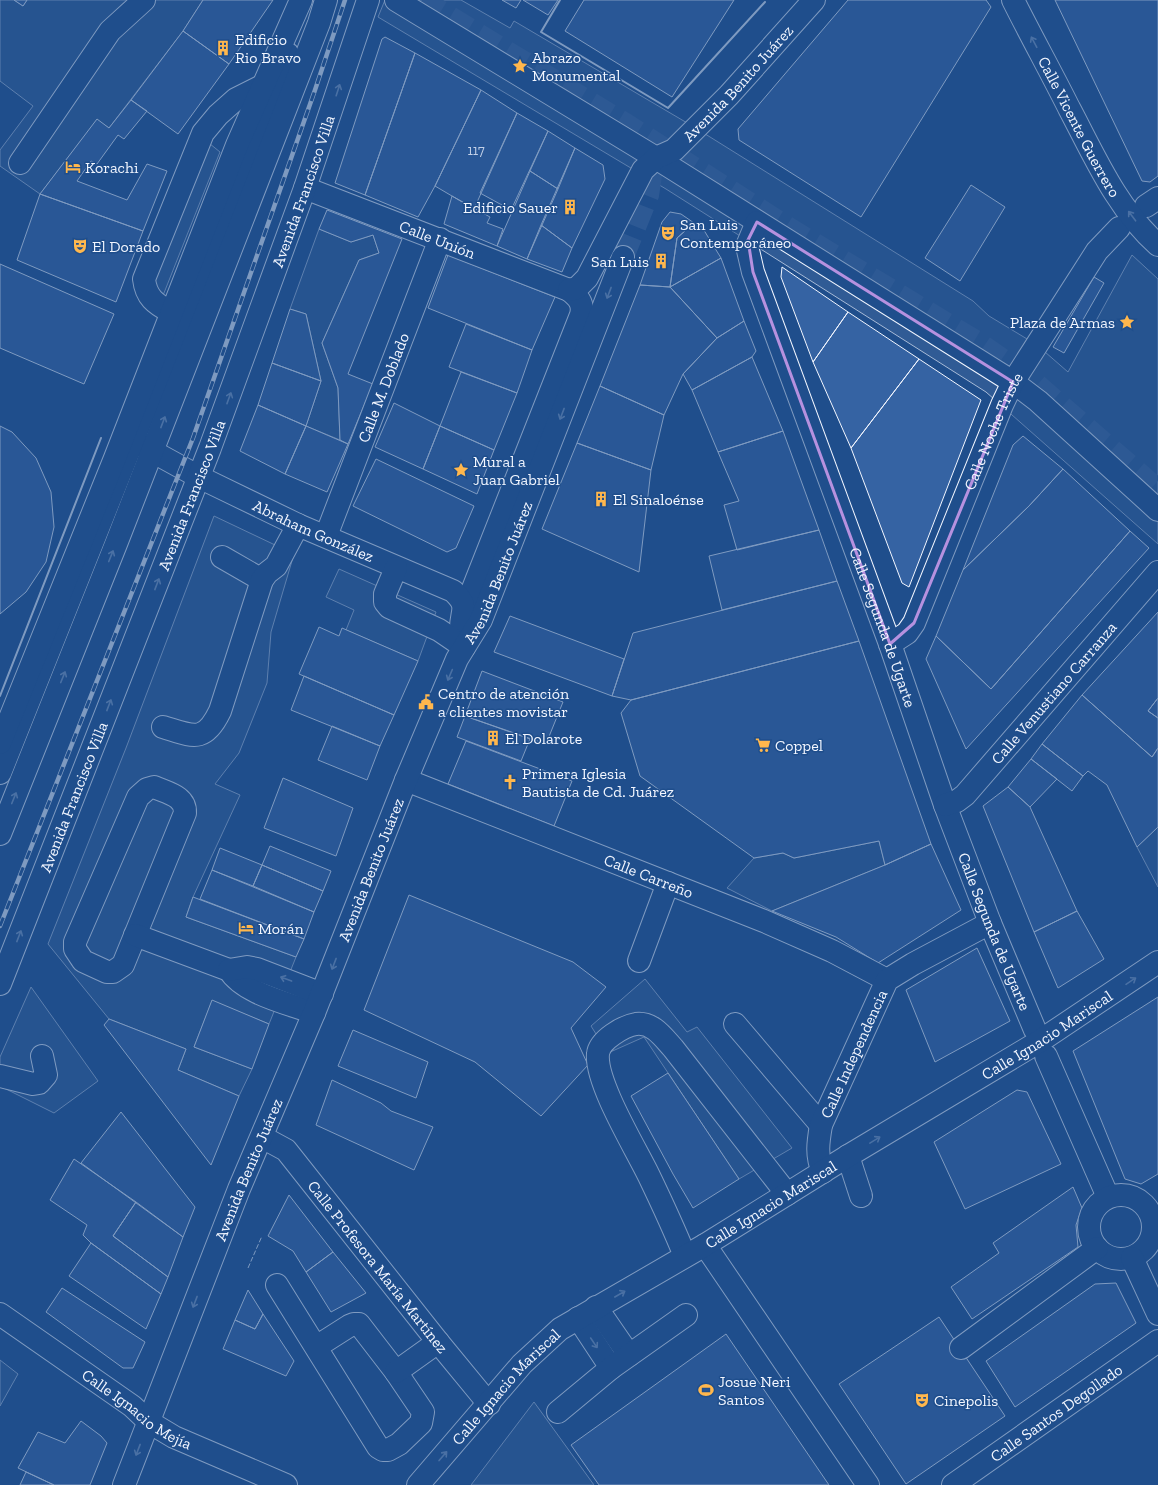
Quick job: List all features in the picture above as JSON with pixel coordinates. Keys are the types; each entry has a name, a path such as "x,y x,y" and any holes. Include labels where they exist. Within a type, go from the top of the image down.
{"street":[{"path":"20,163 110,31 144,0"},
{"path":"0,743 137,443 171,312 262,86 301,0"},
{"path":"0,834 137,443 311,0"},
{"path":"0,773 137,443 319,23 326,0"},
{"name":"Avenida Francisco Villa","path":"0,984 200,477 305,188 368,0"},
{"path":"396,0 656,158 1013,382 1060,420 1158,510"},
{"name":"Avenida Benito Juárez","path":"656,158 674,150 729,95 814,0"},
{"name":"Calle Vicente Guerrero","path":"1012,0 1095,158 1117,195 1147,236 1158,245"},
{"path":"171,312 158,305 145,291 144,279 203,133 218,115 236,99 262,86"},
{"path":"569,290 577,288 587,278 640,174 656,158"},
{"name":"Calle Unión","path":"305,188 569,290"},
{"name":"Calle Segunda de Ugarte","path":"757,222 747,246 753,272 890,644 945,805 990,923 1035,1030"},
{"name":"Calle Noche Triste","path":"890,644 907,633 914,623 1002,405 1013,382 1097,250 1119,228"},
{"name":"Calle M. Doblado","path":"326,536 440,239"},
{"name":"Avenida Benito Juárez","path":"124,1485 239,1189 318,1003 406,780 464,647 481,620 623,257"},
{"path":"464,647 461,627 465,609 581,315 582,308 579,298 569,290"},
{"name":"Abraham González","path":"137,443 200,477 298,525 453,591 465,609"},
{"path":"163,727 190,735 203,733 213,726 220,711 262,580 267,573 276,566 298,525"},
{"path":"222,557 262,580"},
{"path":"396,568 385,594 384,602 389,607 439,630 464,647"},
{"name":"Calle Venustiano Carranza","path":"945,805 957,801 965,795 1158,572"},
{"name":"Calle Carreño","path":"406,780 764,921 832,951 887,980"},
{"path":"154,787 177,797 182,801 185,807 185,813 135,936 123,966 113,972 107,972 83,961 75,949 75,942 138,797 147,789 154,787"},
{"path":"639,961 668,883"},
{"name":"Calle Independencia","path":"823,1172 818,1159 817,1146 821,1125 887,980 913,964 990,923"},
{"path":"135,936 229,970 246,967 257,969 318,1003"},
{"name":"Calle Ignacio Mariscal","path":"418,1485 522,1364 560,1329 705,1244 1040,1041 1158,962"},
{"path":"685,1256 675,1228 614,1108 598,1068 598,1053 602,1045 612,1035 631,1025 643,1023 657,1030 673,1048 786,1194"},
{"path":"735,1024 821,1125"},
{"path":"0,1076 34,1084 39,1083 46,1076 42,1056"},
{"path":"1046,1056 1108,1197"},
{"name":"Calle Profesora María Martínez","path":"262,1137 286,1150 489,1404"},
{"path":"848,1156 861,1196"},
{"path":"1119,1194 1132,1196 1154,1208 1154,1233 1149,1244 1142,1252 1132,1258 1119,1259 1107,1256 1097,1248 1090,1232 1091,1214 1098,1204 1108,1197 1119,1194"},
{"path":"705,1244 868,1485"},
{"path":"961,1348 1097,1248"},
{"path":"1132,1258 1158,1314"},
{"path":"277,1285 378,1448 388,1450 399,1444 421,1424 423,1412 396,1372 358,1324 349,1326 316,1347"},
{"path":"596,1307 629,1355"},
{"name":"Calle Ignacio Mejía","path":"0,1314 132,1406 149,1422 174,1437 286,1485"},
{"path":"558,1412 611,1368 686,1315"},
{"path":"578,1318 611,1368"},
{"name":"Calle Santos Degollado","path":"954,1485 1158,1340"},
{"path":"396,1372 438,1342"}],"highlighted area":[{"path":"757,222 1013,382 914,623 890,644 753,272 748,240"}],"shaded area":[{"path":"0,0 14,0 23,6 27,0 203,0 183,31 109,128 97,120 40,194 0,166 0,150 33,106 0,81"},
{"path":"385,0 461,0 510,28 514,21 694,127 973,301 989,316 1037,345 1068,372 1132,255 1158,279 1158,544 986,392 666,189 378,17"},
{"path":"199,135 220,152 162,298 139,281"},
{"path":"319,229 351,242 373,235 379,253 359,260 322,343 338,388 340,440 306,426 321,381 306,314 290,309"},
{"path":"214,516 294,554 271,632 267,683 239,753 215,784 240,795 193,897 186,917 296,957 269,1024 212,1001 194,1047 252,1069 239,1096 178,1070 186,1049 109,1019 48,944 126,748"},
{"path":"339,569 436,612 418,661 346,630 354,610 326,597"},
{"path":"1158,827 1158,887 1137,847"},
{"path":"879,841 885,865 772,911 727,888 754,858 783,853 794,858"},
{"path":"645,979 687,1032 697,1027 792,1148 739,1179 644,1037 608,1053 591,1026"},
{"path":"31,987 98,1081 54,1113 0,1086 0,1057"},
{"path":"0,1360 18,1374 0,1406"},
{"path":"534,1402 594,1485 471,1485"}],"building":[{"path":"14,0 27,0 23,6"},
{"name":"Edificio Rio Bravo","path":"203,0 273,0 229,64 183,31"},
{"path":"502,0 521,0 516,8"},
{"path":"523,0 558,0 548,15"},
{"path":"584,0 734,0 672,97 565,31"},
{"path":"848,0 986,0 991,7 861,217 739,140 738,129"},
{"path":"1055,0 1158,0 1158,176 1150,182 1142,181"},
{"path":"183,31 229,64 178,134 131,100"},
{"path":"385,37 415,53 365,195 335,183 382,39"},
{"path":"415,53 481,90 435,186 418,217 365,195"},
{"path":"481,90 517,113 474,209 435,186"},
{"name":"Korachi","path":"131,100 147,111 124,139 118,135 97,164 91,161 77,181 127,200 147,164 167,171 143,231 40,194 97,119 109,128"},
{"path":"517,113 548,131 511,210 480,193"},
{"path":"548,131 575,148 558,189 530,171"},
{"name":"Edificio Sauer","path":"575,148 603,165 605,179 572,248 541,225"},
{"path":"530,171 558,189 527,259 497,246"},
{"path":"971,185 1005,207 960,281 925,258"},
{"name":"El Dorado","path":"40,194 143,231 116,302 17,260"},
{"path":"452,196 490,217 487,223 503,229 497,246 444,224"},
{"path":"327,210 402,239 348,374 373,384 348,444 340,440 338,388 322,343 359,260 379,253 373,235 351,242 319,229"},
{"name":"San Luis","path":"670,212 681,214 694,223 677,238 670,287 640,285 662,222"},
{"path":"694,223 702,227 721,258 670,287 677,238"},
{"path":"541,225 572,248 562,272 527,259"},
{"path":"448,255 555,297 532,350 428,308"},
{"path":"721,258 744,321 717,338 670,287"},
{"path":"0,264 114,314 84,384 0,348"},
{"path":"782,267 848,312 813,362 781,277"},
{"path":"1094,277 1104,283 1064,353 1053,347"},
{"path":"640,285 670,287 717,338 683,374 664,415 600,386"},
{"path":"290,309 306,314 321,381 272,363"},
{"path":"848,312 919,359 851,448 813,362"},
{"path":"744,321 756,351 752,357 692,390 683,374 717,338"},
{"path":"466,324 532,350 517,393 449,367"},
{"path":"752,357 783,431 718,452 692,390"},
{"path":"919,359 981,400 909,587 902,583 851,448"},
{"path":"272,363 321,381 306,426 258,405"},
{"path":"461,372 517,393 494,450 440,426"},
{"path":"600,386 664,415 651,470 577,443"},
{"path":"394,403 440,426 423,469 375,447"},
{"path":"258,405 306,426 285,474 240,451"},
{"path":"0,426 12,432 36,458 51,492 54,527 46,562 26,592 0,614"},
{"path":"306,426 348,444 327,492 285,474"},
{"path":"440,426 494,450 477,494 423,469"},
{"path":"783,431 819,530 737,550 724,505 739,501 718,452"},
{"path":"1023,436 1063,469 1029,506 963,570 1013,445"},
{"name":"El Sinaloénse","path":"577,443 651,470 639,572 542,529"},
{"path":"376,459 474,506 456,548 447,552 353,506"},
{"path":"1063,469 1130,531 991,689 936,636 963,570 1029,506"},
{"path":"819,530 837,581 722,610 709,556"},
{"path":"1130,531 1149,548 966,749 926,659 936,636 991,689"},
{"path":"837,581 859,641 631,700 612,696 633,633"},
{"path":"1158,612 1158,698 1148,711 1158,718 1158,748 1152,757 1082,695"},
{"path":"510,616 624,659 612,696 494,652"},
{"path":"319,627 339,636 342,628 418,661 394,715 299,674"},
{"name":"Coppel","path":"859,641 931,844 885,865 879,841 794,858 783,853 754,858 640,776 621,713 631,700"},
{"path":"482,671 563,702 546,744 465,716"},
{"path":"304,676 394,715 380,746 291,710"},
{"path":"1082,695 1152,757 1158,748 1158,827 1137,847 1107,785 1088,771 1083,776 1042,744"},
{"path":"1158,698 1158,718 1148,711"},
{"name":"El Dolarote","path":"465,716 530,739 521,761 457,737"},
{"path":"332,726 380,746 367,780 318,760"},
{"name":"Primera Iglesia Bautista de Cd. Juárez","path":"466,741 572,781 554,826 448,784"},
{"path":"1042,744 1083,776 1072,791 1031,759"},
{"path":"1031,759 1057,779 1030,807 1008,787"},
{"path":"283,778 353,808 336,856 264,828"},
{"path":"1008,787 1030,807 1077,911 1034,932 983,806"},
{"path":"931,844 961,910 878,963 836,937 772,911 885,865"},
{"path":"270,846 331,871 323,891 262,865"},
{"path":"220,848 262,865 253,886 212,870"},
{"path":"262,865 323,891 314,912 253,886"},
{"path":"212,870 314,912 304,939 200,899"},
{"path":"409,895 573,962 606,987 571,1028 588,1065 541,1116 475,1062 364,1010"},
{"name":"Morán","path":"193,897 304,939 296,957 186,917"},
{"path":"1077,911 1104,959 1058,988 1034,932"},
{"path":"977,948 1010,1021 935,1062 906,990"},
{"path":"1158,997 1158,1174 1141,1184 1125,1179 1073,1051"},
{"path":"212,1000 269,1024 252,1069 194,1047"},
{"path":"109,1019 186,1049 178,1070 239,1096 211,1165 104,1025"},
{"path":"353,1030 428,1062 416,1098 338,1066"},
{"path":"668,1073 739,1179 693,1208 631,1096"},
{"path":"332,1080 381,1103 391,1111 433,1127 414,1170 316,1125"},
{"path":"1017,1090 1027,1092 1061,1164 965,1209 934,1142"},
{"path":"121,1112 195,1207 183,1237 81,1163"},
{"path":"74,1159 136,1202 113,1236 168,1277 161,1294 91,1243 83,1235 87,1225 50,1200"},
{"path":"1073,1187 1082,1208 1076,1225 1078,1247 972,1319 951,1287 999,1253 993,1243"},
{"path":"289,1195 333,1252 306,1272 293,1251 268,1236"},
{"path":"136,1202 183,1237 168,1277 113,1236"},
{"path":"91,1243 161,1294 146,1329 69,1276"},
{"path":"333,1252 366,1293 331,1312 306,1272"},
{"path":"1116,1283 1136,1323 1015,1407 986,1361 1095,1284"},
{"path":"62,1288 145,1342 133,1368 123,1368 46,1312"},
{"path":"248,1290 263,1314 255,1329 235,1320"},
{"path":"263,1314 294,1361 286,1376 223,1349 235,1320 255,1329"},
{"name":"Cinepolis","path":"939,1317 1005,1416 906,1484 839,1384"},
{"name":"Josue Neri Santos","path":"726,1334 829,1485 599,1485 571,1445"},
{"path":"81,1421 101,1436 107,1443 90,1485 54,1485 18,1468 38,1432 65,1443"},
{"path":"26,1472 54,1485 20,1485"}],"tunnel":[{"path":"422,0 627,125 790,229 977,342 1029,378 1158,490"},
{"path":"623,257 648,195 651,175 642,152"}],"railway":[{"path":"0,926 193,438 345,0"}],"fence":[{"path":"248,1268 262,1236"}],"wall":[{"path":"560,0 541,32 668,108 765,2"},
{"path":"0,696 101,438"}],"place":[{"name":"Edificio Rio Bravo","path":"223,48"},
{"name":"Abrazo Monumental","path":"520,66"},
{"name":"Korachi","path":"73,167"},
{"name":"Edificio Sauer","path":"570,207"},
{"name":"San Luis Contemporáneo","path":"668,233"},
{"name":"El Dorado","path":"80,246"},
{"name":"San Luis","path":"661,261"},
{"name":"Plaza de Armas","path":"1127,322"},
{"name":"Mural a Juan Gabriel","path":"461,470"},
{"name":"El Sinaloénse","path":"601,499"},
{"name":"Centro de atención a clientes movistar","path":"426,702"},
{"name":"El Dolarote","path":"493,738"},
{"name":"Coppel","path":"763,745"},
{"name":"Primera Iglesia Bautista de Cd. Juárez","path":"510,782"},
{"name":"Morán","path":"246,928"},
{"name":"Josue Neri Santos","path":"706,1390"},
{"name":"Cinepolis","path":"922,1400"}]}
